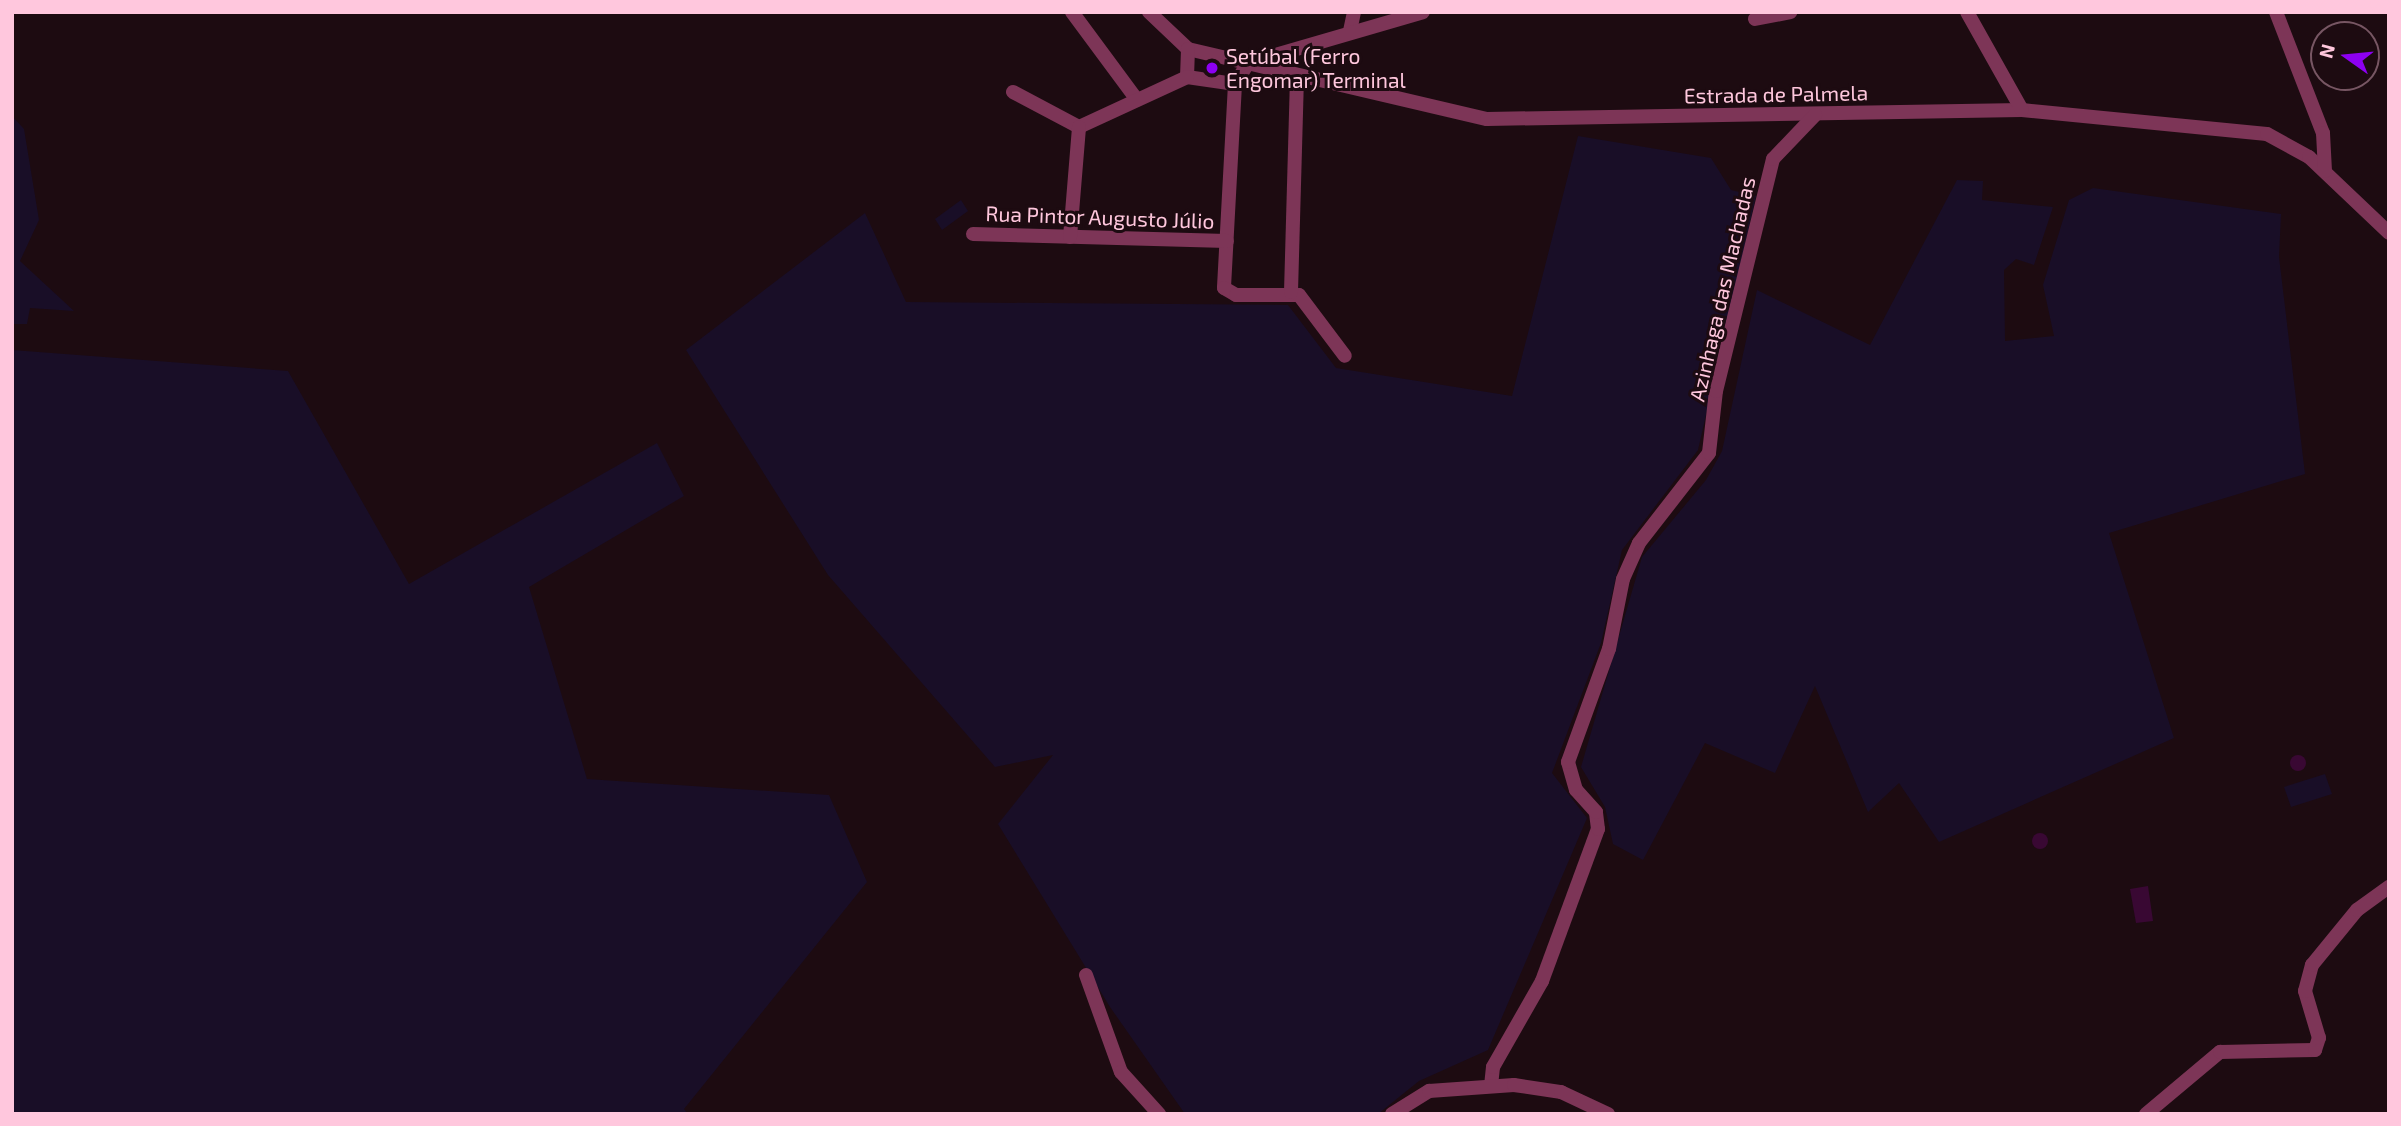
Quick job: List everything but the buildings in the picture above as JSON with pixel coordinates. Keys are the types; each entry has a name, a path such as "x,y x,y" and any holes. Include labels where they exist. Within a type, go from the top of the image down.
{"street":[{"path":"1072,12 1137,100"},
{"path":"1149,12 1188,49 1187,77"},
{"path":"1350,31 1354,12"},
{"path":"1345,356 1307,302 1291,292 1236,295 1224,288 1235,84 1248,63 1350,31 1423,12"},
{"path":"1755,19 1790,12"},
{"path":"1967,12 2022,110"},
{"path":"2276,12 2323,133 2325,171"},
{"name":"Estrada de Palmela","path":"1188,49 1487,118 2022,110 2267,134 2325,171 2389,233"},
{"path":"1291,292 1297,76"},
{"path":"1079,127 1187,77 1235,84"},
{"path":"1013,92 1079,127"},
{"name":"Azinhaga das Machadas","path":"1490,1086 1493,1067 1542,981 1598,829 1597,812 1576,790 1568,762 1609,649 1623,579 1651,524 1709,453 1716,391 1773,159 1815,115"},
{"path":"1070,237 1079,127"},
{"name":"Rua Pintor Augusto Júlio","path":"973,234 1227,241"},
{"path":"2146,1114 2220,1052 2315,1050 2319,1038 2305,992 2312,965 2357,910 2389,887"},
{"path":"1086,975 1121,1072 1159,1114"},
{"path":"1392,1114 1418,1095 1490,1086 1560,1092 1608,1114"}],"shaded area":[{"path":"12,116 24,129 39,220 20,261 74,311 30,308 27,324 12,324"},
{"path":"1578,136 1711,158 1731,190 1756,196 1698,450 1622,550 1601,643 1552,773 1587,818 1488,1050 1419,1081 1378,1114 1185,1114 1110,1007 998,824 1053,755 995,767 828,575 686,350 865,213 906,302 1288,305 1336,368 1512,396"},
{"path":"1957,180 1983,181 1982,200 2053,207 2034,265 2016,259 2004,270 2005,341 2054,336 2043,285 2069,200 2093,188 2281,214 2279,257 2305,474 2109,533 2174,738 1939,842 1899,783 1868,812 1815,686 1775,773 1705,743 1643,860 1613,844 1605,807 1581,767 1642,557 1706,480 1722,451 1757,290 1870,345"},
{"path":"961,200 968,211 942,230 935,219"},
{"path":"12,350 288,371 409,584 657,443 684,496 529,587 587,779 829,795 867,882 684,1109 688,1114 12,1114"},
{"path":"2295,755 2301,755 2306,763 2304,769 2295,771 2290,766 2290,760"},
{"path":"2325,774 2332,794 2291,807 2284,787"},
{"path":"2040,833 2046,835 2046,847 2040,849 2034,847 2032,841 2034,835"},
{"path":"2148,886 2153,921 2136,923 2130,889"}],"place":[{"name":"Setúbal (Ferro Engomar) Terminal","path":"1212,68"}]}
